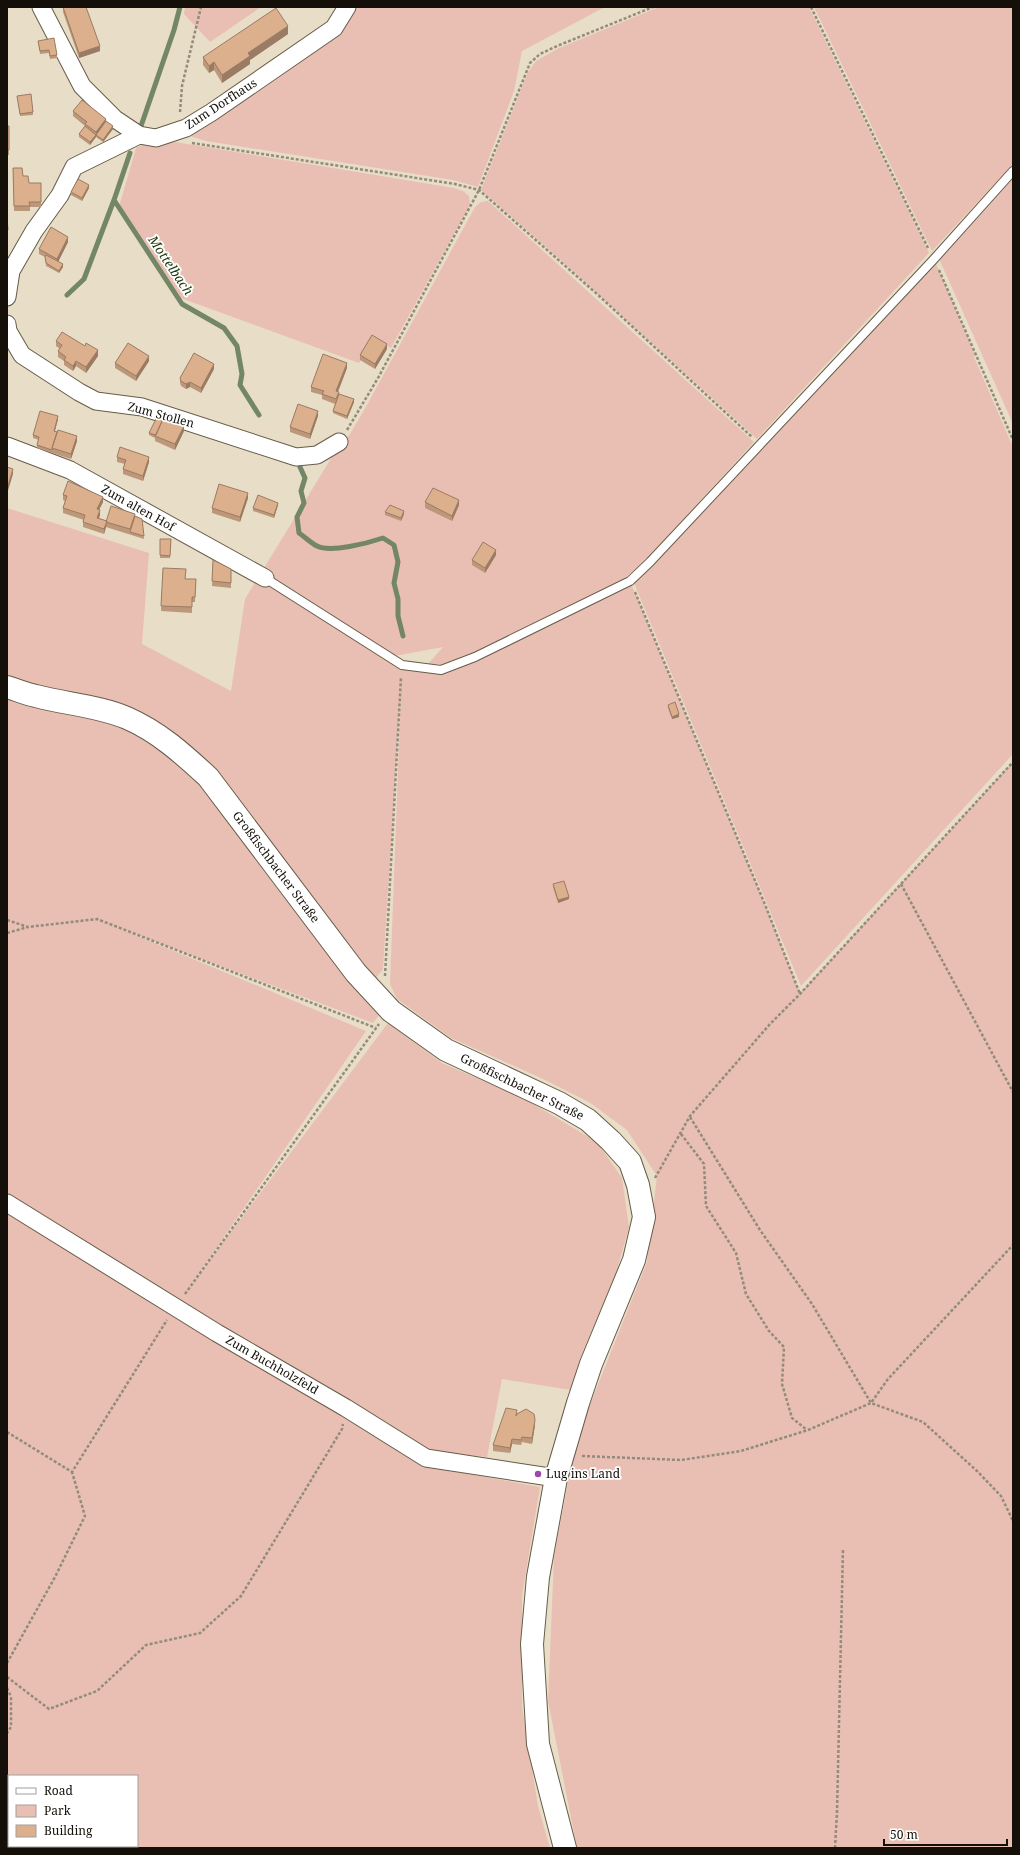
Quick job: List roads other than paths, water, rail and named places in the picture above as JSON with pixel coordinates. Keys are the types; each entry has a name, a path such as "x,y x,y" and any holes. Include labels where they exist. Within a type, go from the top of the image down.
{"main road":[{"name":"Großfischbacher Straße","path":"7,687 36,696 98,709 127,718 157,734 181,752 208,777 356,973 391,1010 446,1050 559,1103 588,1120 611,1141 630,1162 638,1185 644,1217 634,1260 591,1364 563,1454 556,1478 538,1577 532,1644 538,1744 565,1848"}],"street":[{"name":"Zum Dorfhaus","path":"41,7 82,86 114,119 139,135 156,138 177,131 212,112 334,28 347,7"},
{"path":"7,297 9,269 60,195 74,167 139,135"},
{"name":"Zum Stollen","path":"7,324 8,331 22,355 79,392 96,401 142,407 296,457 317,455 340,442"},
{"name":"Zum alten Hof","path":"7,446 70,470 265,578"},
{"name":"Zum Buchholzfeld","path":"7,1202 176,1306 217,1333 346,1408 426,1458 556,1478"}],"lane":[{"path":"265,578 402,665 441,670 459,665 630,581 934,259 1013,171"}],"waterway":[{"name":"Mottelbach","path":"141,126 174,30 180,7"},
{"name":"Mottelbach","path":"130,153 114,200 182,304 224,328 237,346 242,374 240,385 259,415"},
{"path":"67,295 84,279 114,200"},
{"path":"300,467 305,478 301,491 304,503 297,517 299,533 315,545 323,548 340,548 383,538 394,545 398,562 394,583 398,599 398,616 403,636"}],"place":[{"name":"Lug ins Land","path":"538,1474"}]}
